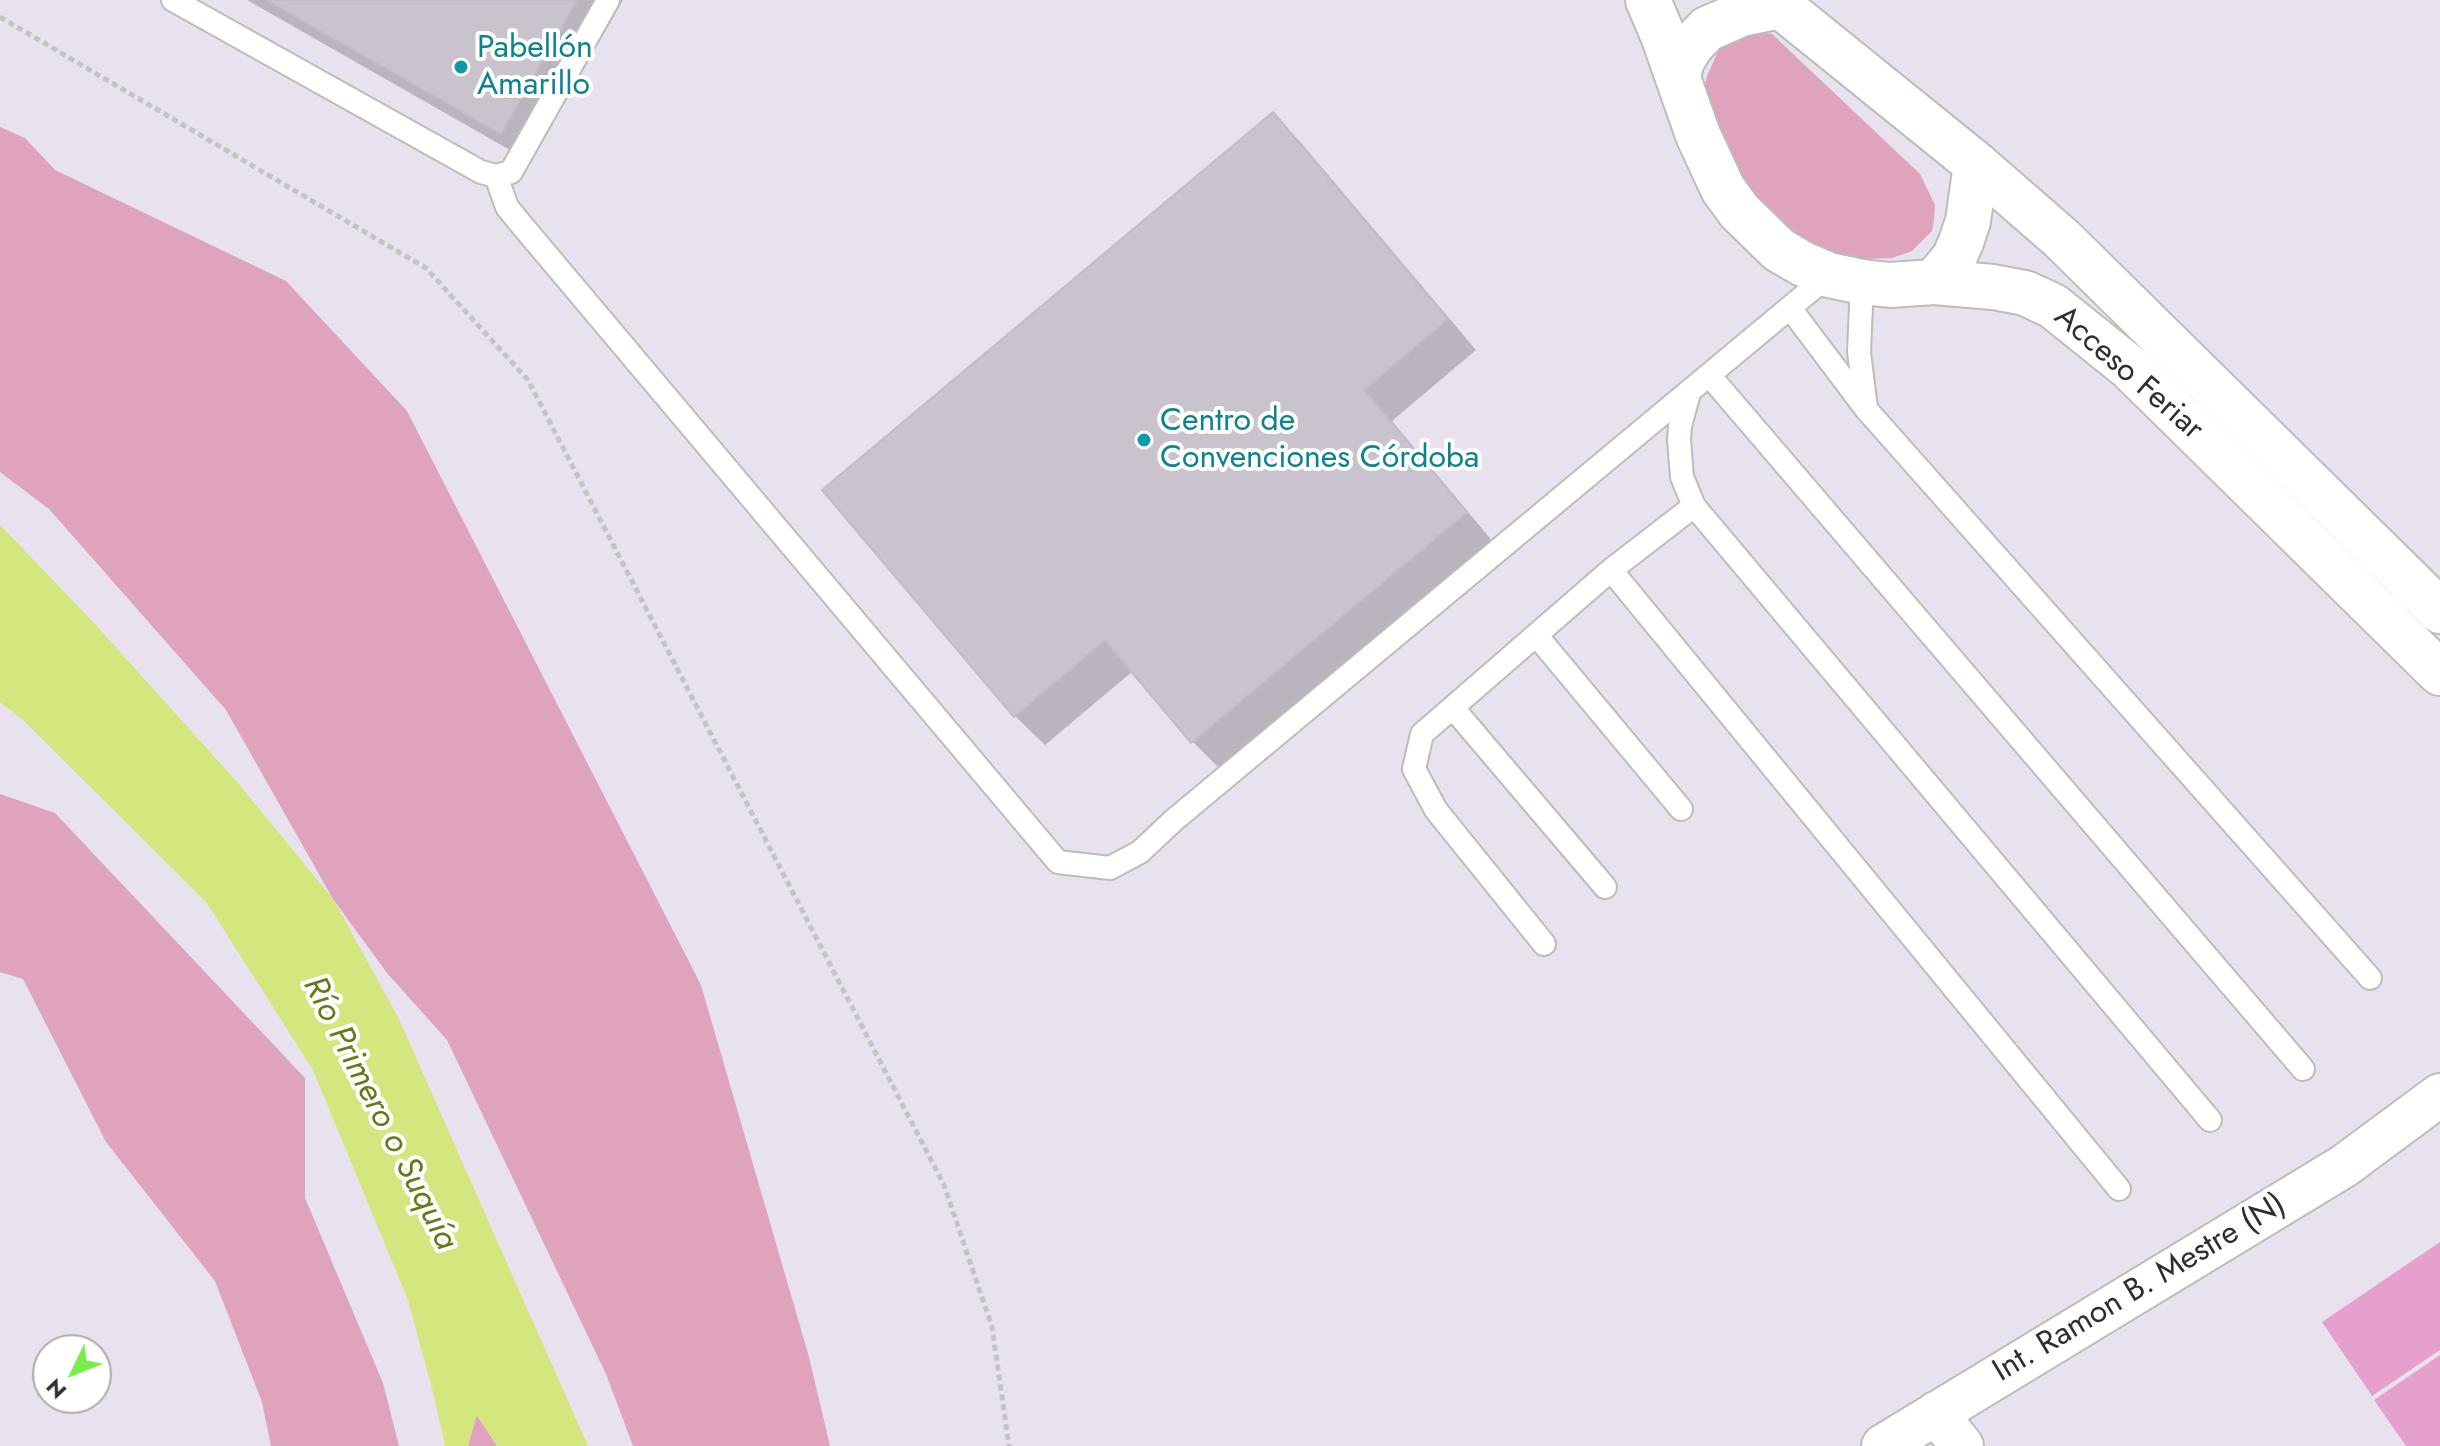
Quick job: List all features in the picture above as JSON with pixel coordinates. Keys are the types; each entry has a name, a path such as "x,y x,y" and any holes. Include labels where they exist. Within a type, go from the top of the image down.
{"main road":[{"name":"Acceso Feriar","path":"1648,0 1710,164 1723,189 1739,211 1779,250 1803,264 1846,278 1890,285 1934,282 1993,287 2025,293 2053,306 2129,367 2440,673"},
{"name":"Acceso Feriar","path":"1777,3 1976,164 2062,239 2440,611"},
{"path":"1678,78 1681,63 1690,47 1707,29 1777,3"},
{"path":"1934,282 1954,258 1961,242 1968,221 1976,164"}],"street":[{"name":"Int. Ramon B. Mestre (N)","path":"2396,1129 2440,1078"},
{"name":"Int. Ramon B. Mestre (N)","path":"1883,1446 2344,1166 2440,1095"},
{"path":"1936,1413 1962,1446"}],"lane":[{"path":"173,0 481,172 496,176 511,172 608,0"},
{"path":"496,176 507,207 520,223 1058,862 1110,868 1140,852 1186,810 1790,308 1846,278 1858,312 1866,409"},
{"path":"1790,308 1866,409 2370,978"},
{"path":"1709,375 2303,1069"},
{"path":"1689,393 1679,440 1682,477 1694,506 2210,1120"},
{"path":"1544,944 1436,810 1414,769 1422,734 1611,570 1694,506"},
{"path":"1611,570 2119,1189"},
{"path":"1537,636 1681,809"},
{"path":"1453,708 1605,887"}],"path":[{"path":"0,17 426,268 528,380 944,1185 992,1327 1009,1446"}],"shaded area":[{"path":"1754,31 1772,34 1920,174 1935,205 1934,219 1932,231 1912,251 1892,258 1835,256 1809,244 1773,219 1747,186 1713,121 1704,90 1720,47 1732,37"},
{"path":"0,127 25,138 55,170 286,281 407,411 701,985 809,1357 830,1446 633,1446 606,1374 447,1040 387,973 333,899 226,710 49,509 0,472"},
{"path":"0,794 55,813 305,1078 305,1198 383,1383 399,1446 271,1446 262,1402 215,1281 106,1142 23,979 0,972"},
{"path":"2440,1242 2440,1350 2372,1396 2322,1322"},
{"path":"2440,1355 2440,1446 2406,1446 2374,1400"},
{"path":"476,1414 497,1446 468,1446"}],"water":[{"name":"Río Primero o Suquía","path":"0,525 94,623 238,783 333,899 398,1017 588,1446 497,1446 477,1415 468,1446 445,1446 408,1300 313,1070 207,903 22,719 0,702"}],"building":[{"name":"Pabellón Amarillo","path":"266,0 577,0 501,134"},
{"name":"Centro de Convenciones Córdoba","path":"1273,112 1448,319 1364,390 1467,512 1191,743 1105,640 1014,717 822,490"}],"place":[{"name":"Pabellón Amarillo","path":"461,67"},
{"name":"Centro de Convenciones Córdoba","path":"1144,440"}]}
